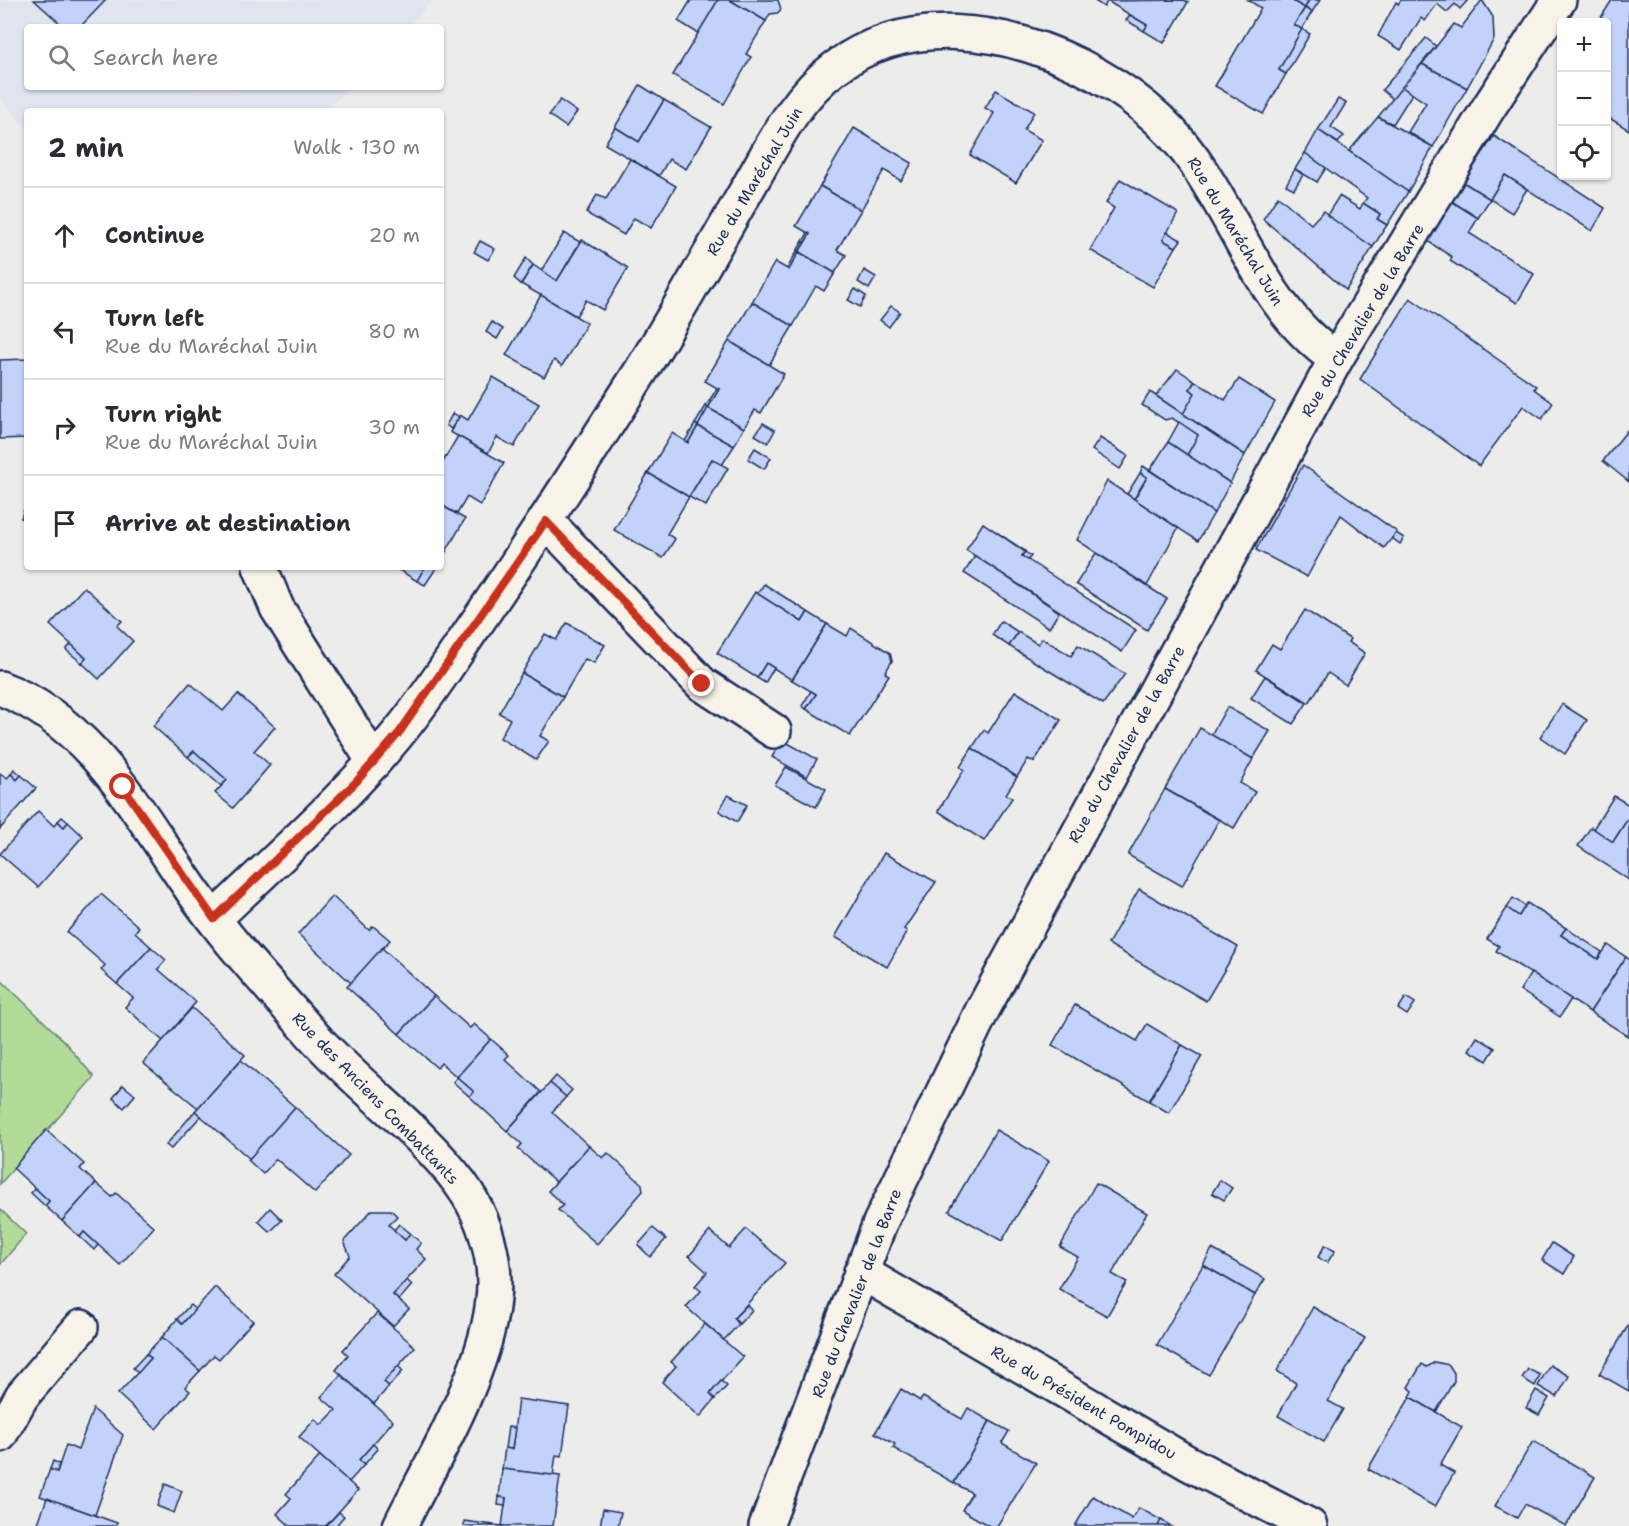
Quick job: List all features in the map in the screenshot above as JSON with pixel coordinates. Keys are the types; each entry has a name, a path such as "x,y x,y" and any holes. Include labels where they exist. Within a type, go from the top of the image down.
{"street":[{"name":"Rue du Chevalier de la Barre","path":"766,1526 889,1203 982,1009 1336,360 1489,107 1559,0"},
{"name":"Rue du Maréchal Juin","path":"214,919 374,762 421,703 546,521 667,329 798,105 822,78 855,54 917,33 948,31 984,34 1030,46 1078,65 1144,107 1170,131 1195,161 1278,303 1306,336 1336,360"},
{"path":"546,521 693,677 718,696 774,731"},
{"path":"261,570 277,608 374,762"},
{"name":"Rue des Anciens Combattants","path":"0,688 50,716 108,768 136,804 214,919 328,1053 447,1167 475,1207 489,1245 494,1285 484,1344 466,1391 400,1526"},
{"name":"Rue du Président Pompidou","path":"861,1272 1188,1463 1310,1526"},
{"path":"0,1435 22,1396 81,1327"}],"shaded area":[{"path":"0,0 433,0 410,24 24,24 24,90 346,90 329,108 24,108 24,126 0,98"}],"green space":[{"path":"0,979 64,1041 94,1077 0,1184"},
{"path":"0,1209 26,1234 0,1265"}],"building":[{"path":"34,0 106,0 83,24 61,24"},
{"path":"691,0 718,0 699,34 678,21"},
{"path":"718,0 730,0 766,21 746,54 751,57 724,104 673,75"},
{"path":"730,0 778,0 781,9 778,13 770,14 766,21"},
{"path":"1093,0 1108,0 1104,7"},
{"path":"1184,0 1188,2 1164,43 1144,31 1147,25 1107,1"},
{"path":"1248,0 1291,0 1305,8 1294,25 1302,29 1279,70 1286,74 1263,114 1215,86 1261,8"},
{"path":"1291,0 1309,0 1305,8"},
{"path":"1309,0 1320,0 1312,12 1305,8"},
{"path":"1401,0 1468,0 1460,9 1455,4 1447,12 1437,4 1425,21 1421,18 1401,50 1378,36 1396,2 1398,4"},
{"path":"1482,0 1493,17 1494,39 1467,88 1422,64 1454,24 1461,28"},
{"path":"1612,0 1629,0 1629,130 1611,119 1611,18 1601,18"},
{"path":"1305,8 1312,12 1302,29 1294,25"},
{"path":"1130,15 1147,25 1144,31 1126,20"},
{"path":"1302,29 1310,34 1286,74 1279,70"},
{"path":"1426,38 1436,46 1393,99 1382,90"},
{"path":"1422,64 1467,88 1433,147 1408,132 1426,103 1402,87"},
{"path":"640,85 664,100 639,142 615,127"},
{"path":"1402,87 1412,94 1393,124 1378,117"},
{"path":"996,90 1034,112 1024,130 1042,140 1016,183 970,155 994,113 985,108"},
{"path":"1338,99 1346,103 1331,127 1344,136 1338,143 1318,130"},
{"path":"560,100 577,112 566,127 549,115"},
{"path":"664,100 711,127 686,169 669,159 659,176 605,144 615,127 639,142"},
{"path":"1378,117 1433,147 1408,192 1349,151"},
{"path":"854,128 912,163 901,181 884,170 861,210 820,186"},
{"path":"1318,130 1408,192 1387,225 1377,219 1380,214 1363,203 1367,198 1305,153"},
{"path":"1494,136 1557,177 1557,180 1562,180 1605,208 1592,231 1505,175 1490,199 1463,182"},
{"path":"1305,153 1326,168 1317,182 1295,169"},
{"path":"630,159 676,186 651,228 634,218 624,235 586,213 597,195 606,199"},
{"path":"1295,169 1303,175 1294,189 1286,185"},
{"path":"1505,175 1527,189 1512,213 1490,199"},
{"path":"1120,179 1178,213 1163,240 1176,247 1153,287 1090,250 1114,208 1106,203"},
{"path":"1463,182 1490,199 1478,218 1451,201"},
{"path":"820,186 861,210 837,250 846,255 835,273 799,252 810,234 796,226"},
{"path":"1278,196 1311,224 1323,211 1373,247 1346,290 1263,219"},
{"path":"1339,196 1360,209 1363,203 1380,214 1377,219 1387,225 1373,247 1327,215"},
{"path":"1451,201 1478,218 1469,233 1534,274 1517,303 1450,261 1452,257 1426,240"},
{"path":"1167,232 1181,240 1176,247 1163,240"},
{"path":"564,233 580,242 557,281 541,271"},
{"path":"808,233 810,234 799,252 797,251"},
{"path":"582,240 628,268 603,310 586,300 576,316 521,284 533,265 557,281"},
{"path":"480,241 495,249 488,260 474,252"},
{"path":"797,251 799,252 789,270 787,269"},
{"path":"799,252 835,273 824,291 816,286 793,326 752,302 775,262 789,270"},
{"path":"526,258 533,265 521,284 514,278"},
{"path":"864,270 876,277 869,289 858,282"},
{"path":"855,289 866,296 860,307 848,300"},
{"path":"541,295 587,323 562,366 554,360 544,377 506,355"},
{"path":"1410,298 1536,386 1534,389 1553,403 1542,419 1523,406 1479,466 1360,379"},
{"path":"752,302 793,326 769,365 729,341"},
{"path":"891,306 900,312 889,327 880,320"},
{"path":"492,322 503,329 497,339 486,332"},
{"path":"729,341 784,374 761,413 755,410 744,428 708,408 719,389 705,381"},
{"path":"24,359 24,438 0,439 0,360"},
{"path":"1177,369 1195,381 1190,389 1195,393 1183,414 1156,396"},
{"path":"493,377 539,404 514,447 497,437 488,453 450,432 460,415 468,420"},
{"path":"1239,379 1275,402 1245,455 1183,414 1195,393 1190,389 1195,381 1225,400"},
{"path":"717,388 719,389 708,408 706,406"},
{"path":"1150,392 1245,455 1230,483 1187,455 1198,435 1172,418 1165,420 1142,405"},
{"path":"706,406 708,408 698,426 695,424"},
{"path":"708,408 744,428 734,446 698,426"},
{"path":"453,413 459,417 451,429 446,425"},
{"path":"1179,422 1198,435 1187,455 1168,442"},
{"path":"763,423 775,430 768,443 755,435"},
{"path":"695,424 698,426 688,443 685,441"},
{"path":"698,426 734,446 722,465 712,459 689,497 648,473 672,433 688,443"},
{"path":"1629,428 1629,482 1603,461"},
{"path":"458,436 504,463 480,505 467,497 457,514 444,507 444,460"},
{"path":"1100,438 1128,456 1120,469 1092,450"},
{"path":"1168,442 1230,483 1214,513 1150,470"},
{"path":"755,448 771,458 764,469 748,459"},
{"path":"712,459 728,468 706,506 689,497"},
{"path":"1303,465 1397,532 1384,548 1341,515 1307,577 1256,550"},
{"path":"1143,466 1214,513 1198,541 1134,499 1147,477 1140,473"},
{"path":"648,473 689,497 667,534 675,539 663,558 614,530"},
{"path":"1140,473 1147,477 1134,499 1127,494"},
{"path":"1107,481 1178,528 1147,586 1077,540"},
{"path":"444,507 465,519 444,555"},
{"path":"983,523 1025,552 1022,556 1136,630 1122,652 966,550"},
{"path":"1396,533 1404,538 1400,544 1392,538"},
{"path":"1025,552 1031,556 1028,560 1022,556"},
{"path":"1096,553 1167,599 1147,630 1076,584"},
{"path":"975,556 1059,612 1049,628 964,573"},
{"path":"399,570 423,570 417,581"},
{"path":"423,570 435,570 425,585 417,581"},
{"path":"764,584 808,612 802,622 757,594"},
{"path":"84,587 122,621 117,626 133,641 99,679 82,663 86,658 50,625"},
{"path":"755,592 802,622 808,612 827,624 792,680 766,663 757,678 717,653"},
{"path":"1305,610 1350,639 1348,642 1365,653 1346,685 1328,673 1309,703 1256,670 1272,644 1280,649"},
{"path":"1001,621 1018,632 1009,646 992,635"},
{"path":"567,623 605,645 594,663 585,659 563,697 522,673 545,634 556,640"},
{"path":"827,624 847,636 851,628 890,653 892,661 885,673 889,675 850,736 806,709 816,694 792,680"},
{"path":"1018,632 1038,644 1042,638 1071,656 1078,645 1125,674 1103,704 1009,646"},
{"path":"71,644 86,658 82,663 66,650"},
{"path":"766,663 774,668 765,683 757,678"},
{"path":"522,673 563,697 540,736 549,741 536,760 500,738 510,719 499,713"},
{"path":"1265,676 1307,703 1293,724 1251,698"},
{"path":"190,683 223,711 238,694 275,727 254,751 270,765 233,808 215,793 227,780 194,751 188,757 153,726"},
{"path":"811,691 816,694 806,709 802,706"},
{"path":"1015,691 1061,720 1034,762 1028,759 1017,777 972,748 984,730 988,733"},
{"path":"1562,704 1587,720 1565,754 1540,737"},
{"path":"1227,707 1270,731 1253,759 1211,735"},
{"path":"1200,728 1253,759 1240,783 1255,792 1234,828 1165,789"},
{"path":"782,740 817,759 807,777 772,757"},
{"path":"972,748 1017,777 1006,794 1012,798 984,841 938,811 964,770 960,767"},
{"path":"194,751 227,780 221,786 188,757"},
{"path":"786,767 826,789 816,807 775,785"},
{"path":"14,769 21,775 17,780 11,774"},
{"path":"0,773 7,778 11,774 17,780 21,775 36,788 0,829"},
{"path":"1165,789 1219,820 1182,886 1128,855"},
{"path":"728,795 747,805 737,822 719,811"},
{"path":"1614,796 1629,805 1629,817 1613,842 1593,829"},
{"path":"38,811 54,826 58,821 64,827 68,822 83,836 38,887 0,854"},
{"path":"62,817 68,822 64,827 58,821"},
{"path":"1629,817 1629,880 1578,846 1591,827 1613,842"},
{"path":"884,853 936,882 904,929 907,931 887,967 835,937"},
{"path":"1139,889 1238,947 1206,1001 1108,944"},
{"path":"101,894 139,927 135,932 151,947 117,984 101,970 105,965 67,932"},
{"path":"332,896 369,930 373,926 390,940 351,983 298,934"},
{"path":"1513,898 1525,906 1519,916 1507,908"},
{"path":"1527,903 1566,928 1561,935 1598,959 1608,945 1626,957 1590,1012 1496,951 1499,946 1487,939 1507,908 1519,916"},
{"path":"1566,928 1602,952 1598,959 1561,935"},
{"path":"151,947 166,960 158,969 196,1002 163,1041 125,1007 133,998 117,984"},
{"path":"382,948 434,996 399,1034 347,987"},
{"path":"1626,957 1629,959 1629,1037 1590,1012"},
{"path":"1531,973 1571,999 1560,1017 1520,990"},
{"path":"434,996 470,1028 474,1024 491,1039 457,1077 441,1063 437,1068 399,1034"},
{"path":"1406,997 1415,1003 1407,1015 1398,1009"},
{"path":"1075,1005 1137,1041 1147,1024 1182,1045 1149,1101 1052,1045"},
{"path":"192,1008 245,1055 198,1108 143,1063"},
{"path":"1477,1037 1495,1048 1487,1061 1469,1050"},
{"path":"491,1039 509,1055 505,1059 541,1092 507,1131 469,1096 474,1092 457,1077"},
{"path":"1182,1045 1202,1056 1169,1113 1149,1101"},
{"path":"241,1060 295,1107 250,1159 195,1111"},
{"path":"556,1076 572,1090 566,1097 550,1083"},
{"path":"457,1077 474,1092 469,1096 453,1082"},
{"path":"550,1083 566,1097 552,1112 589,1146 556,1182 518,1149 522,1144 507,1131"},
{"path":"123,1085 135,1095 124,1108 113,1098"},
{"path":"295,1107 349,1155 315,1193 276,1159 263,1174 248,1160"},
{"path":"195,1111 201,1116 171,1149 166,1145"},
{"path":"46,1130 84,1164 80,1169 96,1183 62,1221 45,1206 49,1201 13,1168"},
{"path":"996,1130 1049,1161 1002,1241 949,1211"},
{"path":"589,1146 603,1158 608,1153 642,1184 643,1191 597,1244 558,1210 563,1205 548,1191"},
{"path":"1220,1180 1232,1188 1224,1200 1212,1193"},
{"path":"96,1183 112,1197 116,1193 154,1227 120,1265 84,1232 80,1237 62,1221"},
{"path":"1096,1183 1147,1213 1112,1274 1127,1282 1107,1316 1059,1289 1078,1257 1060,1247"},
{"path":"35,1188 49,1201 45,1206 31,1193"},
{"path":"270,1208 282,1220 270,1232 258,1221"},
{"path":"372,1210 391,1210 397,1216 389,1225 405,1240 410,1233 421,1243 416,1249 426,1259 393,1295 409,1309 393,1326 334,1274 350,1256 344,1241"},
{"path":"399,1224 410,1233 405,1240 394,1230"},
{"path":"653,1228 666,1239 650,1257 638,1245"},
{"path":"746,1229 785,1263 734,1318 739,1324 724,1340 686,1307 701,1291 695,1286 707,1272 689,1256 710,1231 729,1248"},
{"path":"84,1232 98,1245 94,1250 80,1237"},
{"path":"1552,1243 1574,1257 1564,1274 1542,1260"},
{"path":"1325,1245 1335,1251 1327,1263 1318,1257"},
{"path":"1212,1249 1265,1279 1255,1295 1203,1265"},
{"path":"1203,1265 1255,1295 1209,1375 1157,1345"},
{"path":"407,1280 412,1285 399,1300 393,1295"},
{"path":"215,1287 253,1321 219,1359 214,1355 200,1371 162,1337 177,1319 182,1324"},
{"path":"190,1305 195,1309 182,1324 177,1319"},
{"path":"747,1305 752,1310 739,1324 734,1318"},
{"path":"1313,1307 1365,1338 1328,1401 1343,1409 1324,1442 1278,1416 1296,1383 1277,1371"},
{"path":"377,1313 415,1347 384,1382 389,1386 374,1404 336,1370 348,1355 343,1350"},
{"path":"705,1324 743,1357 710,1394 715,1399 700,1417 662,1382 676,1366 671,1362"},
{"path":"1629,1324 1629,1391 1599,1374"},
{"path":"162,1337 200,1371 185,1387 190,1391 156,1429 118,1394 151,1358 146,1354"},
{"path":"146,1354 151,1358 138,1373 133,1368"},
{"path":"1435,1362 1449,1365 1454,1373 1454,1381 1436,1412 1410,1397 1413,1391 1408,1387 1422,1364 1427,1367"},
{"path":"1550,1365 1569,1376 1557,1397 1538,1386"},
{"path":"398,1366 403,1371 389,1386 384,1382"},
{"path":"1528,1369 1540,1375 1535,1386 1522,1378"},
{"path":"341,1375 393,1421 359,1460 364,1465 349,1482 299,1437 315,1419 321,1425 336,1410 321,1397"},
{"path":"721,1381 727,1386 715,1399 710,1394"},
{"path":"901,1389 920,1401 923,1397 962,1419 968,1408 990,1421 954,1483 893,1448 895,1444 875,1433"},
{"path":"1536,1390 1549,1398 1539,1415 1526,1408"},
{"path":"1410,1397 1462,1427 1440,1465 1454,1473 1435,1507 1368,1469"},
{"path":"518,1399 569,1406 562,1456 556,1455 553,1476 502,1469 505,1448 512,1449"},
{"path":"93,1409 123,1435 95,1515 40,1496 50,1469 57,1472 66,1445 78,1450"},
{"path":"990,1421 1009,1431 1002,1443 1036,1463 997,1526 989,1526 962,1510 972,1493 954,1483"},
{"path":"508,1427 515,1428 512,1449 505,1448"},
{"path":"1533,1441 1595,1477 1566,1526 1525,1504 1517,1518 1495,1506"},
{"path":"373,1444 378,1449 364,1465 359,1460"},
{"path":"320,1456 358,1490 326,1526 290,1526 277,1514 291,1498 286,1494"},
{"path":"53,1461 59,1464 57,1472 50,1469"},
{"path":"502,1469 560,1476 553,1526 502,1526 506,1498 499,1497"},
{"path":"165,1484 182,1491 174,1513 157,1506"},
{"path":"1093,1496 1132,1519 1139,1508 1161,1520 1158,1526 1075,1526"},
{"path":"499,1497 506,1498 505,1506 498,1505"},
{"path":"47,1498 117,1523 116,1526 37,1526"},
{"path":"603,1509 621,1512 618,1526 600,1526"},
{"path":"339,1512 344,1516 336,1526 326,1526"},
{"path":"1161,1520 1171,1526 1158,1526"},
{"path":"464,1521 502,1526 464,1526"}],"route":[{"path":"123,787 188,885 214,919 356,782 399,733 526,554 546,521 685,669 702,684"}]}
